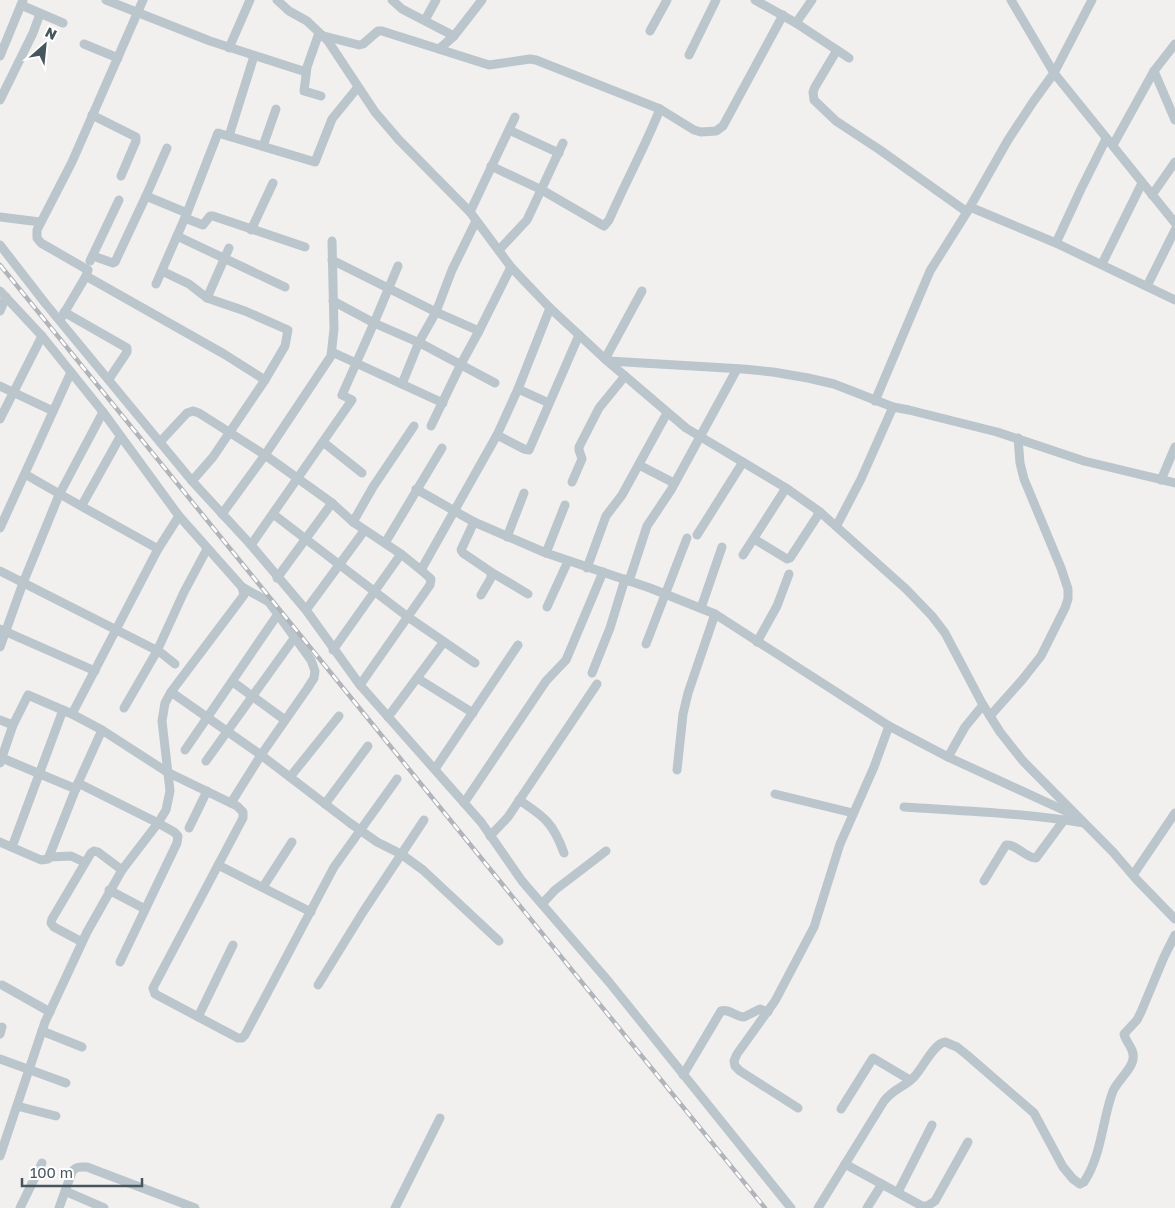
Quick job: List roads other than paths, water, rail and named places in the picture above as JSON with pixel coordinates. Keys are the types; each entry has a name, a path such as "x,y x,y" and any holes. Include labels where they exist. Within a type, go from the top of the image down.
{"street":[{"path":"106,0 229,48 306,72"},
{"path":"143,0 72,162 40,222 36,234 37,238 41,243 87,273 265,380"},
{"path":"229,48 250,0"},
{"path":"277,0 289,11 308,21 328,41 375,112 399,140 470,212 511,267 550,308 667,413 699,437 786,488 820,512 906,589 932,616 945,633 983,705 1023,761 1113,852 1175,919"},
{"path":"392,0 402,9 454,36"},
{"path":"425,20 436,0"},
{"path":"439,49 454,36 482,0"},
{"path":"650,32 667,0"},
{"path":"689,55 716,0"},
{"path":"755,0 796,23 849,58"},
{"path":"796,23 812,0"},
{"path":"1011,0 1054,73 1175,223"},
{"path":"875,401 930,271 1008,140 1032,102 1054,73 1092,0"},
{"path":"0,56 22,3 40,14 63,22"},
{"path":"0,100 33,33 40,14"},
{"path":"321,34 359,45 363,44 378,31 382,31 489,65 530,59 536,60 660,109 694,130 701,132 716,131 723,126 783,15"},
{"path":"321,34 306,72 304,91 321,96"},
{"path":"84,44 118,58"},
{"path":"1056,243 1081,189 1154,71 1175,44"},
{"path":"837,50 812,92 814,100 836,121 968,210 1056,243 1175,300"},
{"path":"229,136 254,56"},
{"path":"1154,71 1175,120"},
{"path":"156,284 186,215 218,133 315,162 332,119 358,87"},
{"path":"263,146 276,108"},
{"path":"491,166 542,190 601,225 606,225 628,176 650,136 660,109"},
{"path":"92,115 136,137 121,176"},
{"path":"470,212 514,117"},
{"path":"509,130 559,153"},
{"path":"499,250 527,220 563,144"},
{"path":"93,256 115,262 167,148"},
{"path":"1152,195 1175,162"},
{"path":"251,230 273,183"},
{"path":"1102,264 1142,183"},
{"path":"146,196 203,225 210,216 213,216 305,247"},
{"path":"62,316 87,273 119,200"},
{"path":"0,217 40,222"},
{"path":"402,384 419,342 436,312 452,270 476,221"},
{"path":"1147,286 1175,230"},
{"path":"177,236 285,287"},
{"path":"222,514 265,455 331,356 333,301 332,241"},
{"path":"0,245 62,316 109,379 192,481 251,545 306,610 360,685 464,803 522,881 609,982 790,1208"},
{"path":"207,298 229,248"},
{"path":"332,260 436,312 479,331"},
{"path":"251,545 352,400 342,395 398,266"},
{"path":"431,426 511,267"},
{"path":"162,271 189,284 207,298 245,311 288,330 286,346 265,380 213,457 192,481"},
{"path":"607,360 642,291"},
{"path":"0,311 3,294"},
{"path":"3,294 42,336 71,372 179,516 242,587 269,602 311,660 315,671 311,683 261,755 231,803"},
{"path":"333,301 374,323 419,342 495,383"},
{"path":"422,570 453,511 497,435 518,389 550,308"},
{"path":"62,316 127,348 127,352 109,379"},
{"path":"497,435 528,450 580,335"},
{"path":"0,420 42,336"},
{"path":"332,352 443,403"},
{"path":"607,360 773,372 826,382 892,407 928,414 1018,438 1084,461 1175,483"},
{"path":"592,673 648,526 660,508 737,369"},
{"path":"0,528 71,372"},
{"path":"572,482 582,459 578,448 583,438 599,408 625,376"},
{"path":"0,386 53,411"},
{"path":"518,389 549,403"},
{"path":"836,526 860,479 892,407"},
{"path":"160,442 187,413 193,410 230,431 298,478 332,503 364,531 401,554 431,579 432,582 360,685"},
{"path":"0,647 3,630 59,495 102,412"},
{"path":"587,568 606,516 622,494 667,413"},
{"path":"353,522 373,487 414,426"},
{"path":"82,505 120,437"},
{"path":"990,716 1041,656 1066,608 1068,598 1068,589 1062,568 1024,479 1020,463 1018,438"},
{"path":"323,442 362,473"},
{"path":"1161,480 1175,446"},
{"path":"385,543 442,448"},
{"path":"697,535 743,462"},
{"path":"638,465 674,483"},
{"path":"25,474 59,495 82,505 158,549"},
{"path":"743,555 786,488"},
{"path":"416,489 474,522 546,553 666,594 715,614 889,726 948,757 1077,816"},
{"path":"507,536 524,493"},
{"path":"277,578 332,503"},
{"path":"546,553 565,504"},
{"path":"754,539 790,558 820,512"},
{"path":"273,514 443,643 475,663"},
{"path":"72,714 158,549 179,516"},
{"path":"474,522 461,550 463,553 528,594"},
{"path":"306,610 364,531"},
{"path":"646,644 687,538"},
{"path":"700,608 722,548"},
{"path":"124,708 157,651 184,592 207,549"},
{"path":"333,650 401,554"},
{"path":"547,607 568,561"},
{"path":"0,571 157,651 175,664"},
{"path":"481,595 491,578 491,572"},
{"path":"464,803 546,681 566,660 602,572"},
{"path":"758,642 777,606 789,574"},
{"path":"1,1151 42,1030 82,942 109,890 166,810 170,791 162,721 166,703 171,692 242,599 244,595 242,587"},
{"path":"185,750 278,614"},
{"path":"677,770 683,714 688,693 715,614"},
{"path":"3,630 95,671"},
{"path":"206,762 295,637"},
{"path":"388,717 443,643"},
{"path":"435,769 518,645"},
{"path":"417,678 473,713"},
{"path":"233,682 285,720"},
{"path":"490,836 508,817 597,684"},
{"path":"171,692 261,755 359,830 401,854 436,881 499,941"},
{"path":"120,962 177,843 178,836 158,823 77,786 1,761 13,725 28,695 72,714 102,730 167,772 242,810 243,818 153,988 154,994 238,1038 242,1038 245,1035 341,855 397,779"},
{"path":"948,757 965,727 983,705"},
{"path":"12,847 63,710"},
{"path":"290,777 339,716"},
{"path":"0,720 13,725"},
{"path":"798,1108 740,1071 735,1066 734,1061 736,1054 768,1012 814,926 840,844 874,767 889,726"},
{"path":"50,857 77,786 102,730"},
{"path":"325,804 368,746"},
{"path":"189,828 207,791"},
{"path":"775,794 853,813"},
{"path":"519,800 539,813 550,824 558,835 564,853"},
{"path":"904,807 990,812 1084,823"},
{"path":"1133,875 1175,813"},
{"path":"318,985 424,820"},
{"path":"984,881 1006,845 1011,845 1031,858 1036,858 1064,820"},
{"path":"0,842 41,860 48,860 50,857 71,856 84,862"},
{"path":"263,886 292,842"},
{"path":"82,942 54,927 52,919 84,862 94,851 122,870"},
{"path":"542,904 555,890 606,851"},
{"path":"218,865 263,886 311,912"},
{"path":"109,890 146,909"},
{"path":"818,1208 891,1092 910,1080 941,1043 945,1042 957,1047 1034,1113 1063,1167 1076,1182 1080,1184 1084,1182 1100,1143 1114,1089 1133,1061 1133,1051 1124,1034 1141,1012 1175,935"},
{"path":"198,1017 233,945"},
{"path":"2,985 50,1012"},
{"path":"683,1075 721,1011 726,1010 744,1017 760,1009 768,1012"},
{"path":"42,1030 82,1047"},
{"path":"841,1109 873,1058 910,1080"},
{"path":"0,1059 66,1083"},
{"path":"17,1106 56,1116"},
{"path":"395,1208 440,1118"},
{"path":"898,1192 932,1125"},
{"path":"845,1164 923,1207 935,1201 968,1142"},
{"path":"20,1208 42,1162"},
{"path":"59,1208 75,1168 87,1167 195,1208"},
{"path":"867,1208 882,1184"},
{"path":"65,1191 104,1208"}],"railway":[{"path":"0,265 765,1208"}]}
